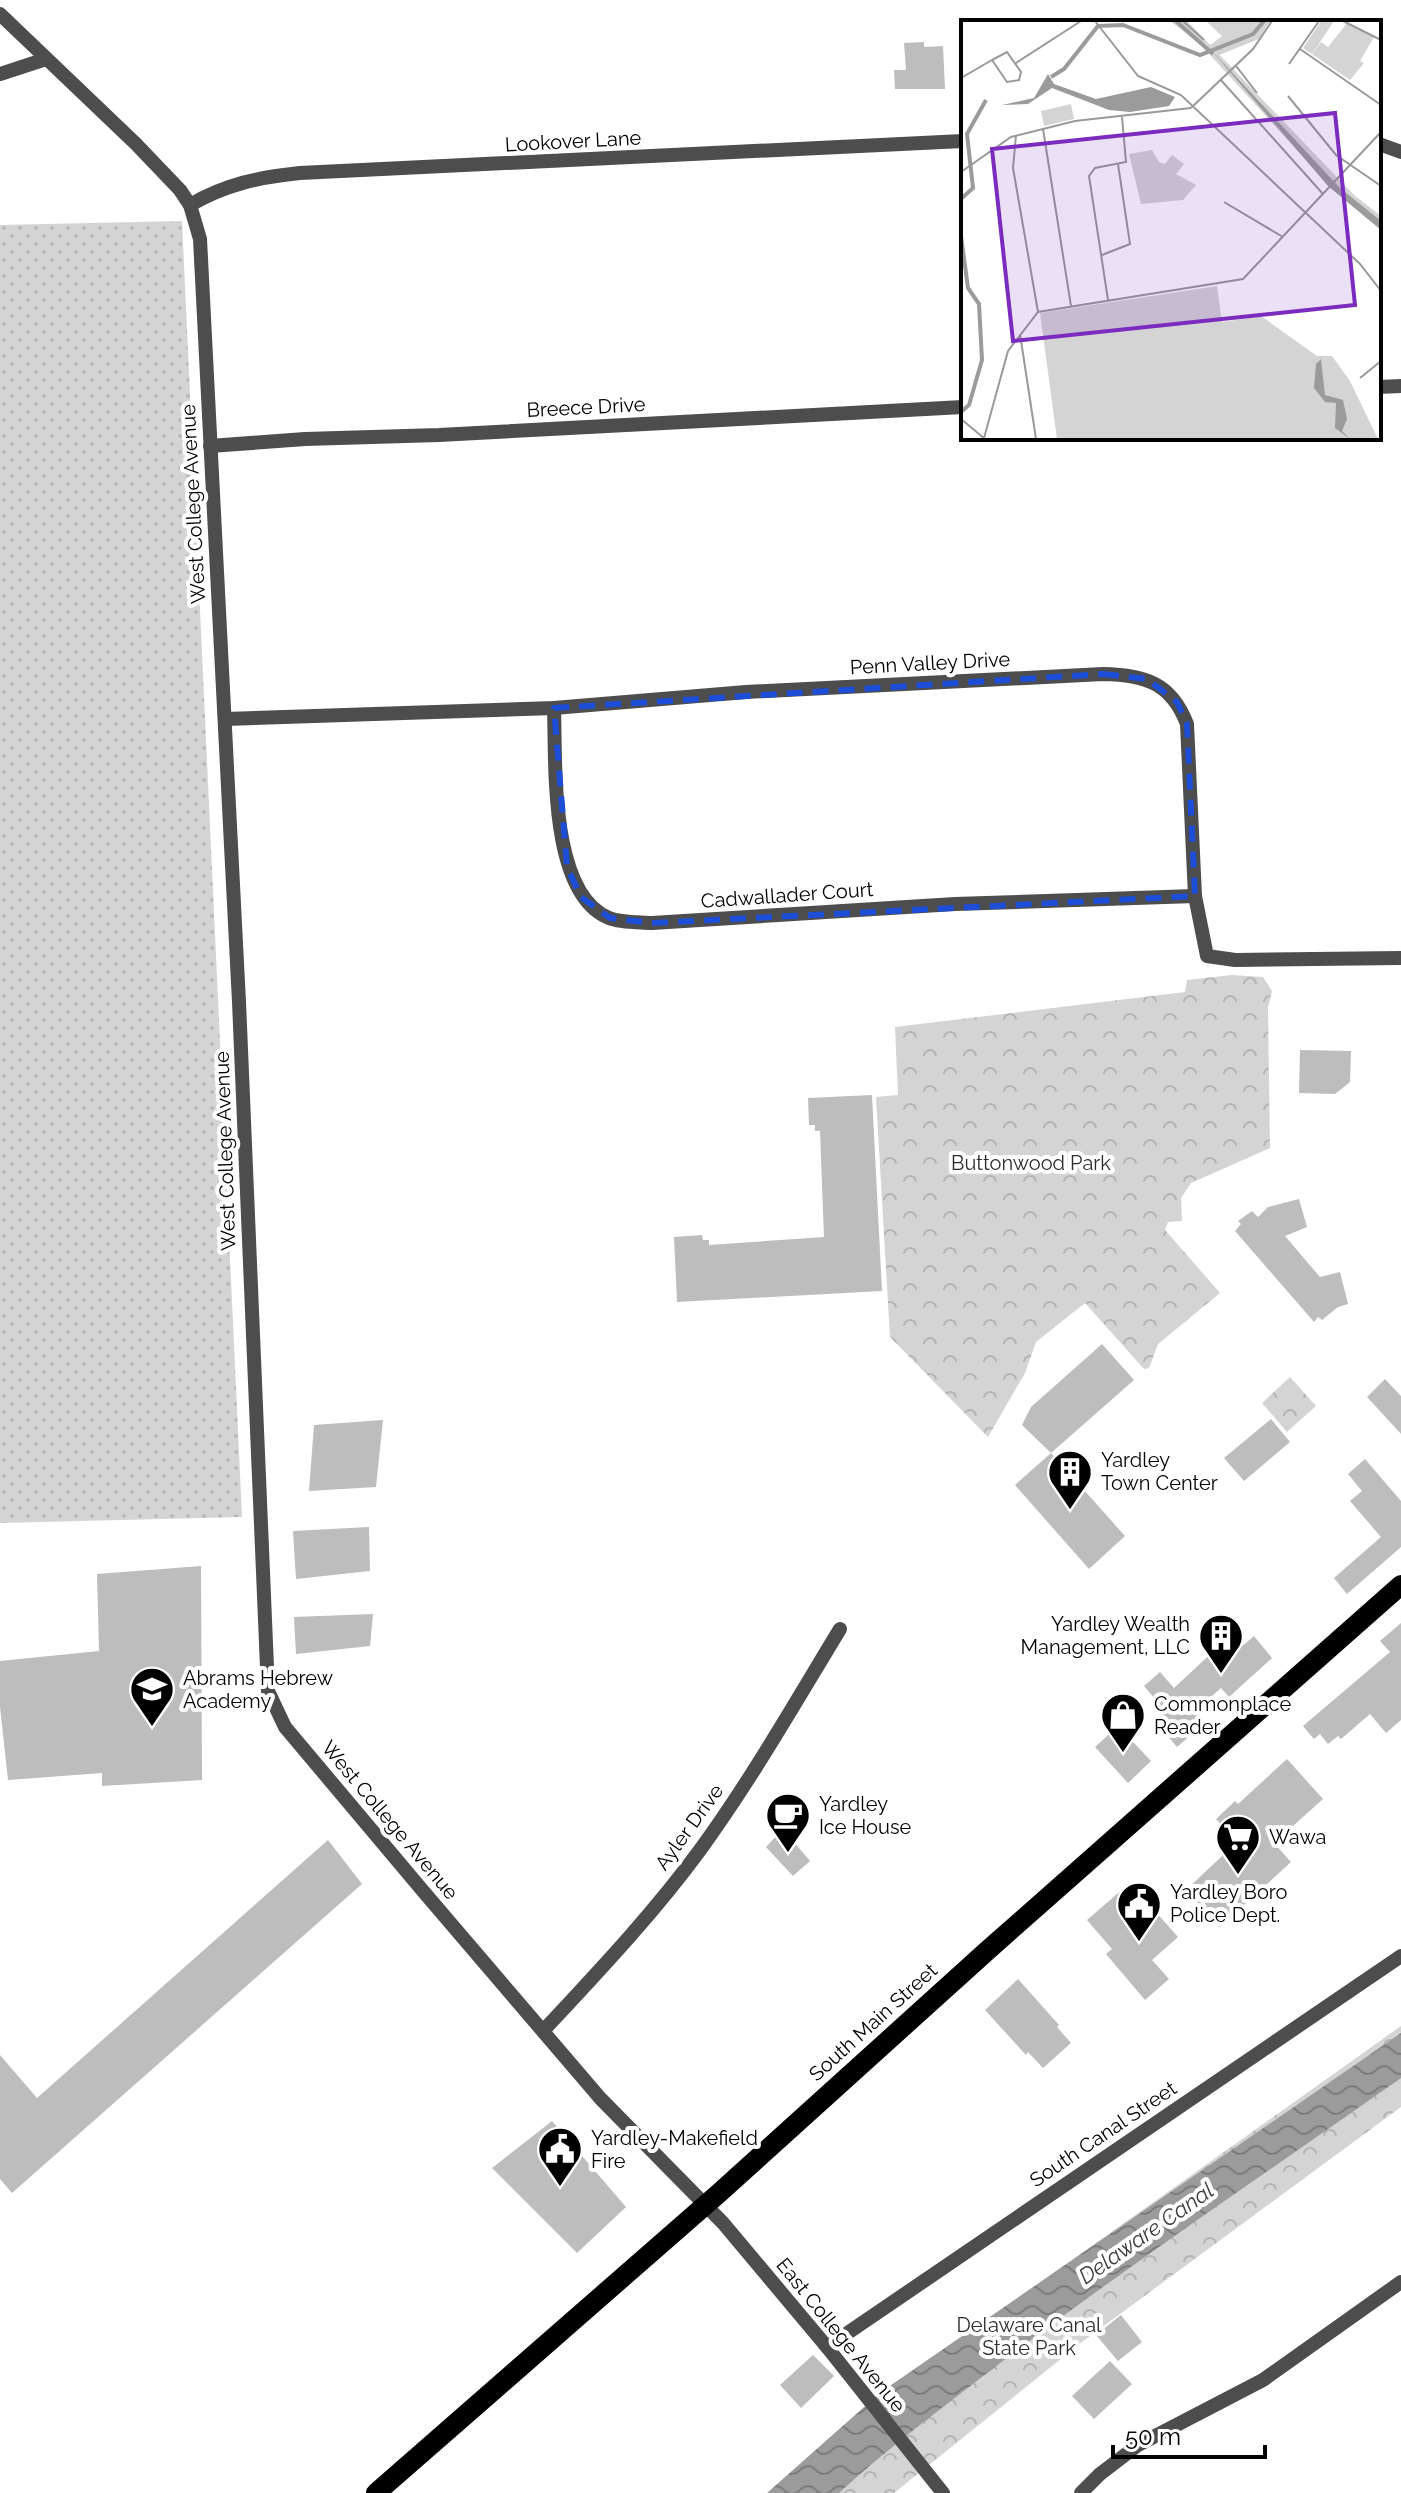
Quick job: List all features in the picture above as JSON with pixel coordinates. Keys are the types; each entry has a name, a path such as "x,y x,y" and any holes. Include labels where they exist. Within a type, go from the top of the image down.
{"main road":[{"name":"South Main Street","path":"376,2493 706,2204 1401,1585"}],"street":[{"name":"West College Avenue","path":"0,14 180,190 190,205 200,239 225,719 268,1691 285,1727 423,1891 600,2098 706,2204"},
{"path":"0,74 46,59"},
{"name":"Lookover Lane","path":"190,205 237,182 300,173 961,141"},
{"path":"1381,145 1401,152"},
{"path":"1381,387 1401,386"},
{"name":"Breece Drive","path":"210,446 961,407"},
{"name":"Penn Valley Drive","path":"225,719 554,708 746,692 1103,674 1139,677 1163,689 1177,702 1187,724 1195,896 1207,956 1235,960 1401,958"},
{"name":"Cadwallader Court","path":"554,708 559,812 567,867 581,897 610,918 652,923 955,904 1195,896"},
{"name":"Ayler Drive","path":"544,2030 611,1957 699,1850 741,1790 840,1629"},
{"name":"South Canal Street","path":"827,2347 1401,1956"},
{"name":"East College Avenue","path":"706,2204 827,2347 943,2493"},
{"path":"1081,2493 1138,2445 1263,2380 1401,2282"}],"highlighted area":[{"path":"1103,674 1147,679 1177,702 1187,724 1195,896 652,923 610,918 581,897 567,867 554,708"}],"green space":[{"path":"182,221 242,1517 0,1523 0,225"},
{"name":"Buttonwood Park","path":"1232,975 1263,977 1272,991 1268,1008 1270,1148 1191,1183 1181,1198 1182,1221 1168,1222 1165,1230 1220,1293 1158,1344 1149,1368 1144,1369 1085,1303 1036,1342 1025,1373 988,1437 890,1337 876,1097 898,1095 895,1027 1185,992 1187,980"},
{"path":"1290,1377 1316,1406 1287,1432 1262,1403"},
{"name":"Delaware Canal State Park","path":"1401,2026 1401,2107 1082,2342 894,2493 796,2493 1006,2307"}],"water":[{"name":"Delaware Canal","path":"1401,2033 1401,2078 1045,2330 916,2428 839,2493 767,2493 881,2392"}],"building":[{"path":"924,42 924,47 943,46 945,89 895,89 894,70 906,70 904,43"},
{"path":"1300,1050 1351,1051 1350,1082 1335,1094 1299,1093"},
{"path":"872,1095 882,1291 677,1302 674,1237 702,1235 703,1240 709,1240 709,1245 824,1237 820,1131 815,1131 815,1125 809,1125 808,1098"},
{"path":"1299,1199 1307,1227 1285,1236 1320,1277 1340,1272 1348,1304 1338,1307 1322,1320 1318,1317 1314,1322 1235,1231 1241,1224 1238,1221 1252,1211 1258,1217 1268,1207"},
{"name":"Yardley Town Center","path":"1102,1344 1134,1380 1051,1453 1022,1425 1031,1407"},
{"path":"1385,1379 1401,1396 1401,1434 1367,1397"},
{"path":"1271,1419 1290,1442 1244,1481 1224,1458"},
{"path":"383,1420 376,1487 309,1491 314,1425"},
{"name":"Yardley Town Center","path":"1051,1453 1125,1536 1089,1569 1015,1485"},
{"path":"1365,1459 1401,1501 1401,1547 1347,1594 1334,1578 1381,1537 1350,1501 1362,1491 1348,1474"},
{"path":"369,1527 370,1571 296,1579 293,1531"},
{"path":"201,1566 202,1780 102,1786 102,1773 8,1780 0,1707 0,1661 99,1651 97,1574"},
{"path":"373,1614 370,1646 296,1654 294,1617"},
{"path":"1401,1623 1401,1720 1386,1733 1370,1714 1341,1739 1338,1736 1328,1744 1320,1734 1314,1739 1303,1726 1390,1652 1380,1641"},
{"path":"1254,1636 1272,1658 1229,1697 1221,1688 1195,1711 1205,1723 1177,1747 1154,1720 1164,1710 1144,1686 1160,1672 1174,1688 1217,1648 1227,1659"},
{"name":"Commonplace Reader","path":"1118,1726 1151,1761 1128,1783 1095,1747"},
{"name":"Wawa","path":"1287,1759 1323,1799 1274,1843 1291,1862 1220,1927 1186,1890 1237,1842 1216,1819 1235,1801 1238,1804"},
{"name":"Yardley Ice House","path":"783,1829 810,1861 793,1876 766,1847"},
{"path":"328,1840 362,1884 12,2193 0,2179 0,2055 37,2098"},
{"name":"Yardley Boro Police Dept.","path":"1124,1888 1149,1916 1155,1911 1178,1937 1152,1960 1169,1979 1145,2000 1106,1954 1112,1949 1087,1920"},
{"path":"1018,1979 1071,2043 1043,2068 1028,2052 1026,2055 985,2010"},
{"name":"Yardley-Makefield Fire","path":"552,2121 626,2207 577,2253 492,2168"},
{"path":"1121,2315 1142,2342 1118,2361 1096,2335"},
{"path":"813,2355 834,2376 801,2408 780,2385"},
{"path":"1110,2361 1132,2384 1094,2419 1072,2396"}],"place":[{"name":"Yardley Town Center","path":"1070,1511"},
{"name":"Yardley Wealth Management, LLC","path":"1221,1675"},
{"name":"Abrams Hebrew Academy","path":"152,1728"},
{"name":"Commonplace Reader","path":"1123,1754"},
{"name":"Yardley Ice House","path":"788,1854"},
{"name":"Wawa","path":"1238,1876"},
{"name":"Yardley Boro Police Dept.","path":"1139,1943"},
{"name":"Yardley-Makefield Fire","path":"560,2188"}]}
